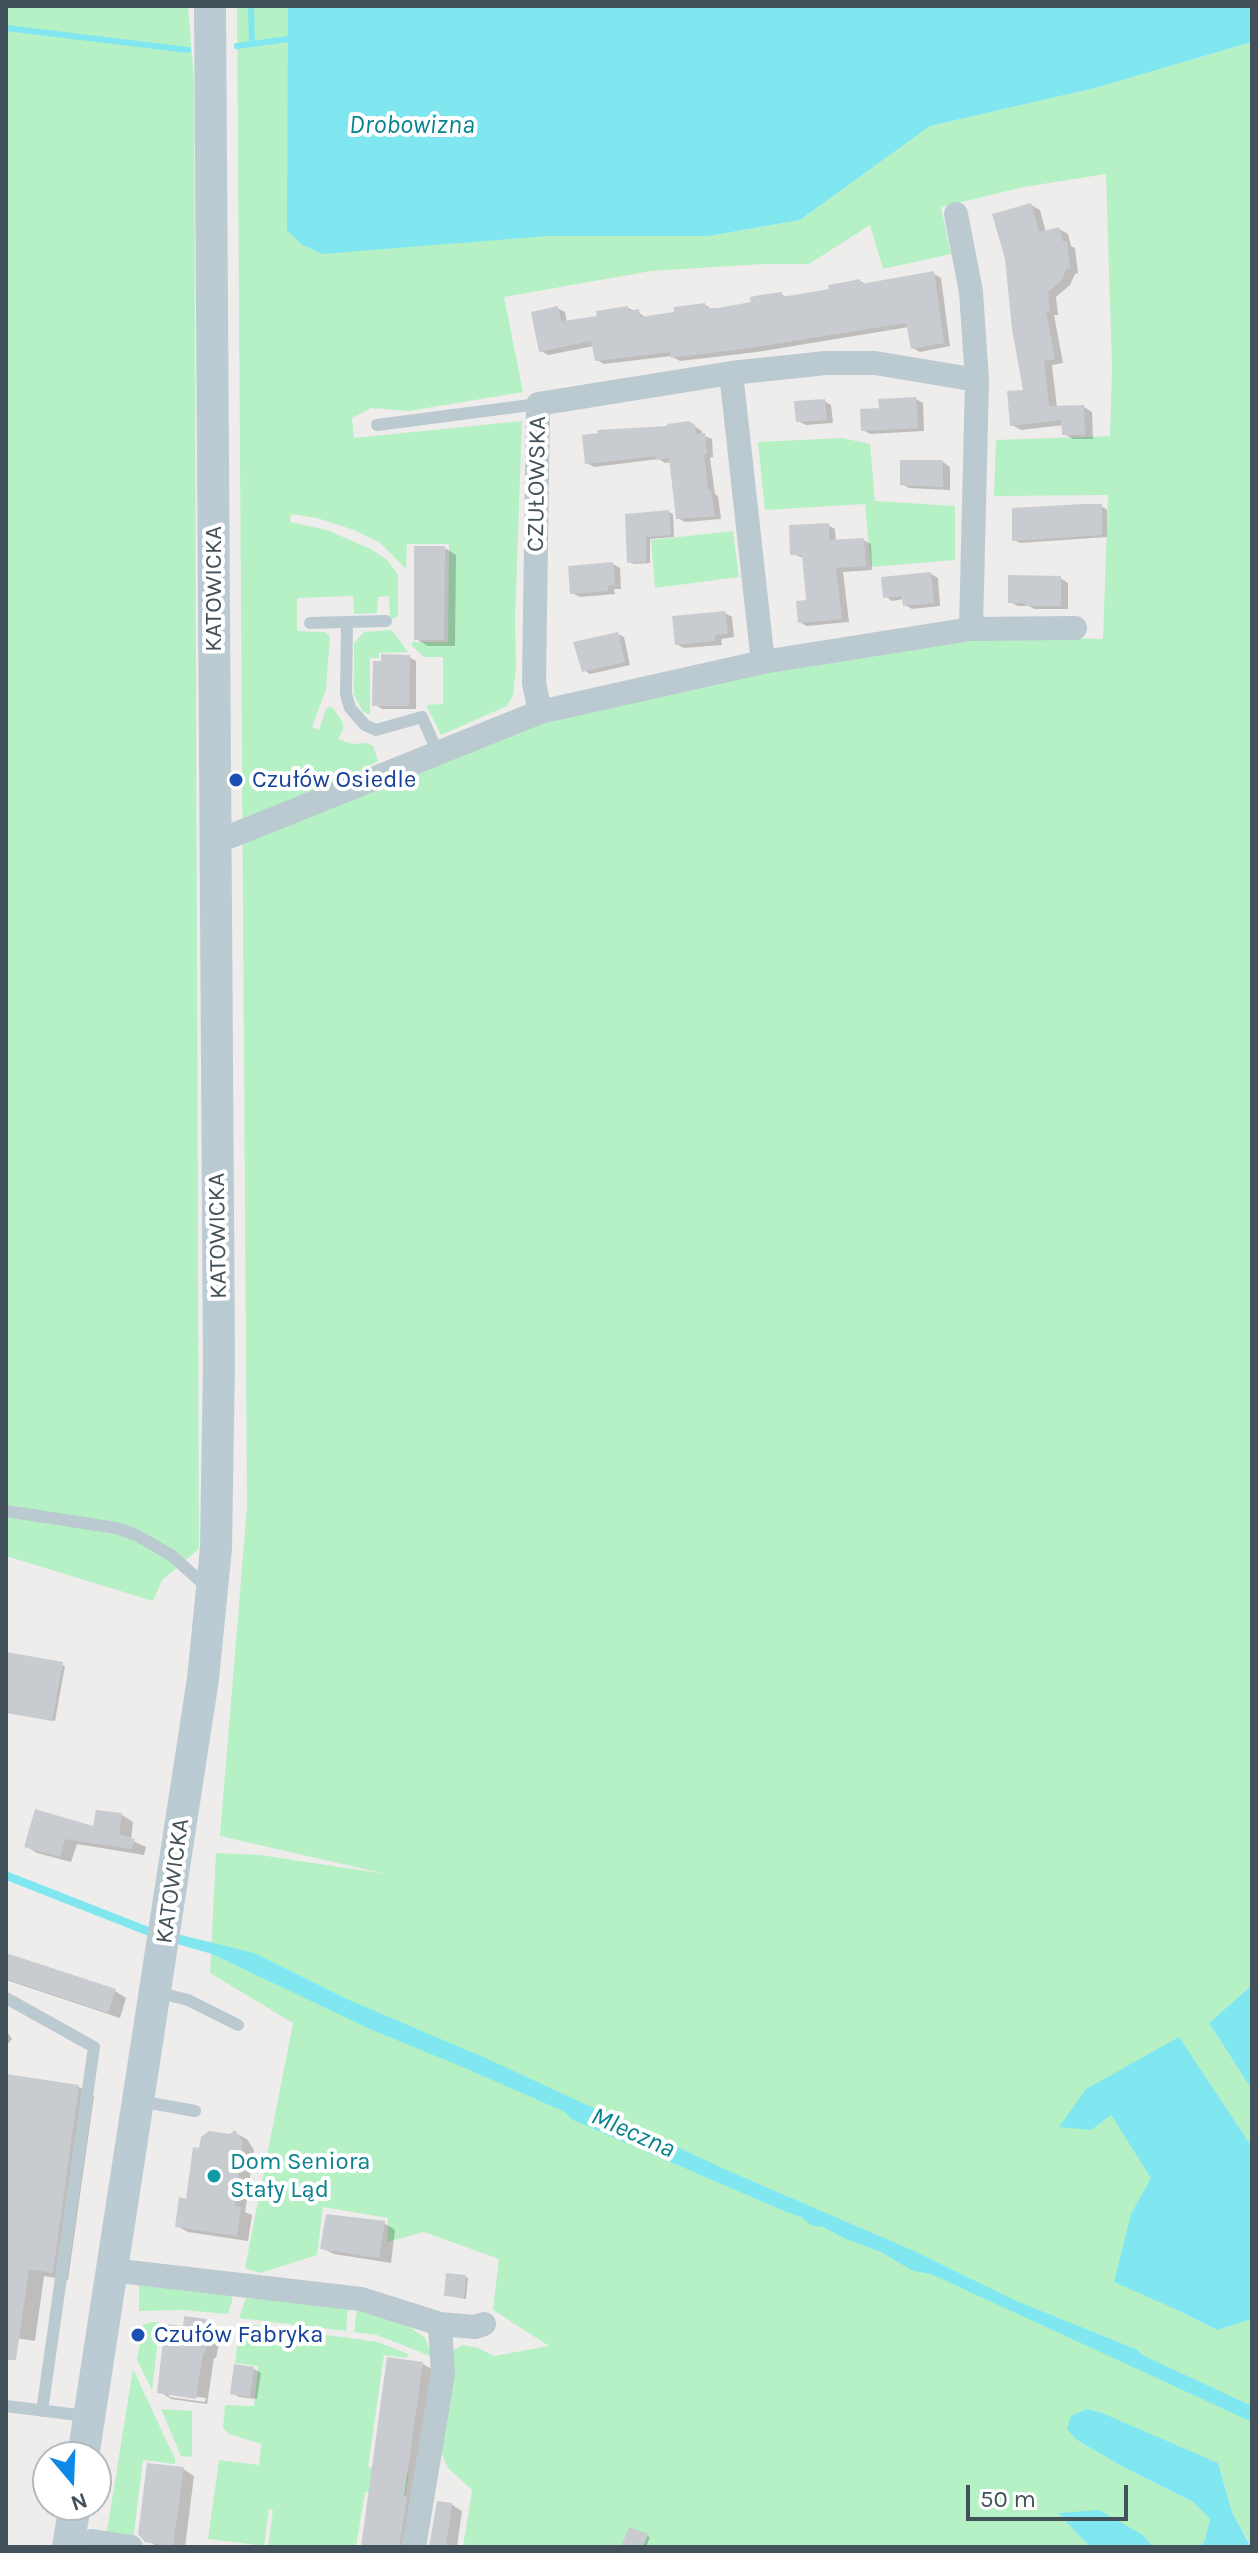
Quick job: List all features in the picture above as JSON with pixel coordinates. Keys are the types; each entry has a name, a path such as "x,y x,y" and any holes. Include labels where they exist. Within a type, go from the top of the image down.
{"main road":[{"name":"KATOWICKA","path":"85,2441 203,1679 213,1592 219,1471 219,1361 210,6"},
{"path":"75,2521 76,2542"}],"street":[{"path":"956,214 971,292 977,380 971,629"},
{"name":"CZUŁOWSKA","path":"540,712 534,683 538,404 731,373 826,363 875,363 977,380"},
{"path":"731,373 763,662"},
{"path":"215,841 540,712 763,662 971,629 1075,628"},
{"path":"111,2270 361,2299 440,2324 475,2327 484,2324"},
{"path":"414,2547 443,2374 440,2324"},
{"path":"76,2542 131,2547"}],"lane":[{"path":"377,425 538,404"},
{"path":"310,623 386,621"},
{"path":"347,622 346,694 350,708 365,725 376,730 422,717 438,753"},
{"path":"6,1511 116,1528 136,1535 171,1555 213,1592"},
{"path":"158,1978 188,2000 238,2025"},
{"path":"6,1998 94,2047 42,2411"},
{"path":"139,2101 195,2111"},
{"path":"6,2406 89,2416"}],"green space":[{"path":"6,6 188,6 194,80 199,1549 162,1580 153,1601 6,1556"},
{"path":"237,6 288,6 548,236 709,236 800,220 930,126 1095,88 1252,42 1252,1985 1209,2023 1252,2090 1252,2147 1179,2038 1111,2115 1152,2178 1131,2214 1175,2309 1216,2330 1252,2319 1252,2547 1232,2512 1218,2463 1077,2440 1193,2502 1210,2519 1200,2547 1153,2547 1143,2535 1059,2514 1090,2547 463,2547 472,2490 447,2467 441,2452 454,2350 463,2345 494,2356 549,2346 493,2310 499,2259 424,2232 387,2242 388,2218 323,2207 317,2255 260,2273 245,2268 293,2023 210,1973 216,1853 260,1855 386,1874 220,1836 247,1507","holes":["1106,174 1112,368 1110,436 996,440 994,496 1108,495 1103,639 1025,637 968,640 766,670 538,725 366,790 360,770 378,761 373,746 338,739 343,723 330,706 319,730 312,727 326,689 330,636 325,632 297,631 297,598 353,596 354,614 377,613 378,597 389,596 390,619 395,618 398,615 398,575 387,560 371,549 327,530 290,522 291,514 317,518 354,530 379,542 406,569 407,544 449,544 448,642 412,642 412,646 424,657 443,657 443,704 426,705 441,735 507,706 513,695 522,421 354,438 352,418 371,408 409,411 523,392 504,297 651,271 809,264 870,225 883,269 951,254 941,207 1024,187","620,2121 666,2141 726,2185 648,2151"]},
{"path":"842,438 870,444 875,501 955,506 955,560 871,567 865,504 765,510 758,442"},
{"path":"733,531 739,577 655,588 651,540"},
{"path":"392,630 408,652 379,653 379,658 370,658 370,715 363,712 354,695 354,643 364,632"},
{"path":"139,2279 232,2290 228,2314 183,2310 139,2311"},
{"path":"246,2298 348,2306 346,2331 239,2318"},
{"path":"357,2309 402,2321 425,2338 433,2357 377,2335 354,2332"},
{"path":"160,2322 152,2390 137,2360 143,2325"},
{"path":"240,2323 378,2342 408,2354 407,2358 384,2355 368,2467 409,2473 405,2497 365,2492 356,2547 268,2547 273,2510 269,2509 264,2546 208,2539 219,2460 259,2465 261,2444 229,2434 223,2428 225,2405 254,2406 258,2366 235,2363"},
{"path":"133,2369 175,2464 143,2460 133,2541 106,2537 109,2521 112,2521 112,2500"},
{"path":"161,2409 192,2411 192,2457 181,2456"}],"water":[{"name":"Drobowizna","path":"288,6 1252,6 1252,42 1095,88 930,126 800,220 709,236 548,236 322,254 301,244 287,230"},
{"name":"Mleczna","path":"6,1871 149,1927 254,1953 349,2000 490,2060 731,2172 914,2251 1014,2300 1138,2350 1142,2355 1252,2406 1252,2422 931,2274 913,2271 881,2252 823,2227 812,2226 801,2217 372,2030 212,1954 146,1935 6,1880"},
{"path":"1252,1985 1252,2090 1209,2023"},
{"path":"1179,2037 1252,2147 1252,2319 1217,2330 1114,2282 1131,2214 1151,2178 1111,2115 1091,2130 1059,2127 1086,2089"},
{"path":"1087,2409 1218,2463 1232,2512 1251,2547 1200,2547 1210,2519 1193,2502 1125,2468 1077,2440 1067,2429 1071,2416"},
{"path":"1099,2510 1143,2535 1153,2547 1090,2547 1058,2513"}],"building":[{"path":"1031,203 1039,232 1059,227 1063,242 1067,241 1070,268 1048,292 1050,311 1046,311 1055,359 1044,361 1049,406 1084,405 1085,435 1062,435 1061,420 1010,426 1007,391 1023,390 1012,329 1005,259 992,214"},
{"path":"934,271 944,343 911,349 906,323 671,358 670,352 595,361 591,341 539,352 531,312 558,306 563,321 597,316 596,311 628,306 629,311 639,309 640,317 674,312 674,307 705,303 706,308 718,308 751,302 750,297 766,294 782,292 782,297 829,289 828,285 860,279 861,284"},
{"path":"916,397 918,428 861,431 860,409 879,408 878,399"},
{"path":"825,399 827,420 796,422 794,401"},
{"path":"689,421 695,425 696,434 705,433 708,490 711,490 715,516 676,519 669,458 656,460 655,456 585,464 582,435 598,433 597,430 667,426"},
{"path":"900,460 943,460 943,487 900,485"},
{"path":"1102,504 1102,535 1012,541 1012,508"},
{"path":"669,510 671,535 646,537 646,562 627,563 625,514"},
{"path":"829,523 829,540 864,538 866,566 836,568 842,619 798,623 796,601 806,600 802,555 790,555 789,525"},
{"path":"414,546 445,546 444,640 414,640"},
{"path":"613,562 615,585 608,586 608,591 570,594 568,566"},
{"path":"931,572 934,603 903,606 902,596 883,598 881,577"},
{"path":"1008,575 1061,576 1061,606 1008,603"},
{"path":"725,611 728,634 715,635 715,641 675,645 672,616"},
{"path":"618,632 625,662 582,672 573,642"},
{"path":"381,654 410,655 409,706 372,706 373,661 381,661"},
{"path":"6,1652 63,1662 52,1721 6,1713"},
{"path":"35,1809 93,1826 96,1810 122,1813 119,1834 135,1839 132,1849 65,1839 60,1857 24,1847"},
{"path":"6,1953 116,1989 108,2013 6,1979"},
{"path":"6,2074 79,2085 53,2273 29,2269 16,2360 6,2360"},
{"name":"Dom Seniora Stały Ląd","path":"235,2130 243,2142 234,2206 241,2207 237,2236 175,2227 179,2197 186,2199 193,2147 199,2148 201,2137 209,2131 230,2134"},
{"path":"326,2214 385,2221 379,2258 320,2249"},
{"path":"446,2273 466,2275 464,2298 444,2296"},
{"path":"184,2316 207,2319 206,2330 209,2330 196,2399 157,2393 165,2324 183,2326"},
{"path":"387,2357 423,2362 404,2496 407,2497 399,2547 361,2547"},
{"path":"234,2364 254,2367 250,2397 230,2394"},
{"path":"147,2463 184,2467 173,2546 145,2542 138,2534"},
{"path":"437,2501 452,2503 446,2547 429,2547"},
{"path":"629,2527 648,2534 643,2547 621,2547"}],"waterway":[{"path":"251,6 252,44"},
{"path":"6,28 188,50"},
{"path":"237,46 288,39"}],"place":[{"name":"Czułów Osiedle","path":"236,780"},
{"name":"Dom Seniora Stały Ląd","path":"214,2176"},
{"name":"Czułów Fabryka","path":"138,2335"}]}
